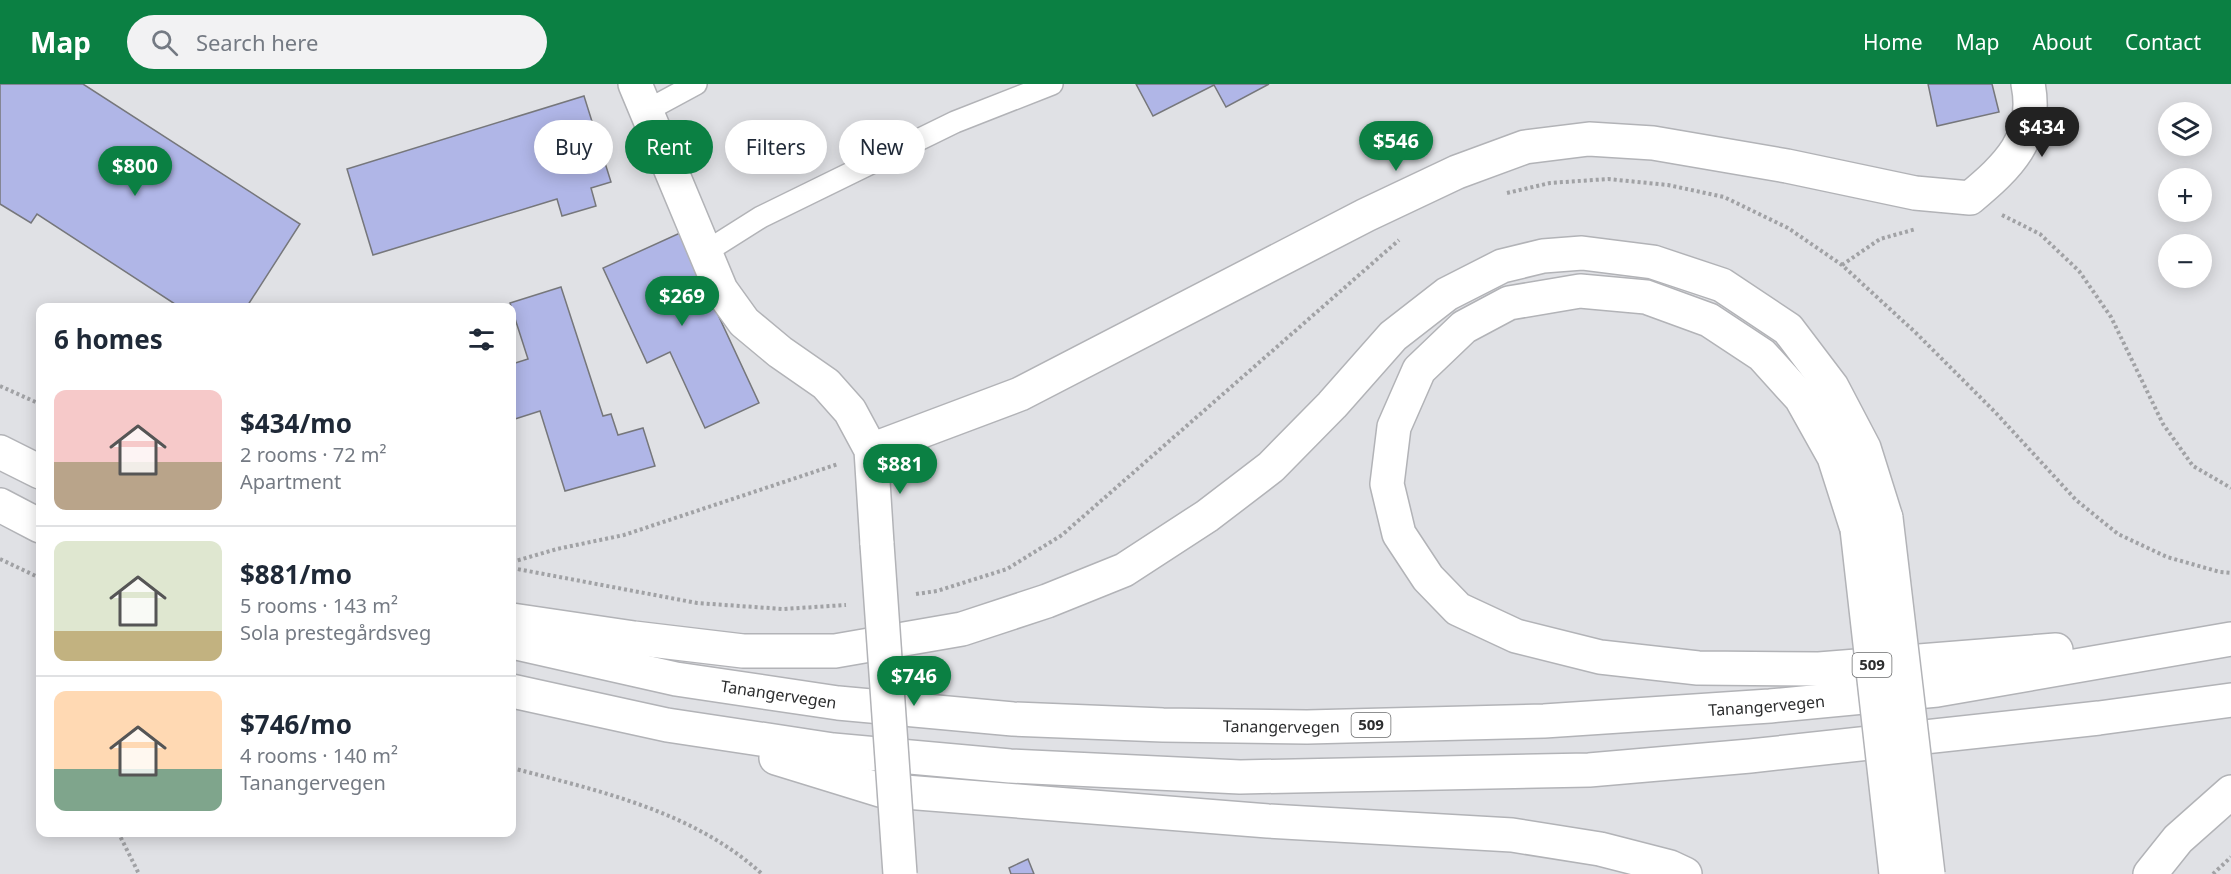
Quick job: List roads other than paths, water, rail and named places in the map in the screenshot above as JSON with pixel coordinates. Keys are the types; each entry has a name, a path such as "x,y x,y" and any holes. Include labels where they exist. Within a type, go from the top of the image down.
{"main road":[{"path":"871,450 1020,394 1366,215 1457,172 1525,147 1589,138 1653,143 1787,166 1915,193 1970,198 2004,169 2018,151 2027,129 2031,106 2028,84"},
{"path":"640,98 721,290 744,322 780,352 826,384 850,411 871,450 900,874"},
{"name":"509","path":"516,621 743,651 835,651 962,629 1047,601 1124,570 1207,516 1271,467 1332,405 1392,336 1447,294 1502,266 1543,256 1582,253 1653,262 1722,285 1788,330 1832,387 1864,448 1872,523 1896,874"},
{"name":"509","path":"1928,874 1872,523 1802,398 1762,355 1709,320 1646,297 1580,291 1509,303 1464,327 1419,370 1394,427 1387,484 1399,534 1428,578 1458,609 1516,636 1600,657 1698,668 1819,669 2231,638"},
{"path":"0,452 36,470"},
{"path":"0,505 36,524"},
{"name":"Tanangervegen","path":"516,643 676,679 838,703 1013,719 1163,726 1307,727 1544,721 1770,706 1925,691 2231,638"},
{"path":"516,692 667,726 880,790 1268,821 1512,835 1600,849 1670,867 1684,874"},
{"path":"667,726 833,750 1010,766 1252,777 1600,769 1762,755 2100,718 2231,700"},
{"path":"2150,874 2178,839 2231,792"}],"lane":[{"path":"640,98 696,84"},
{"path":"704,253 761,217 954,122 1052,84"}]}
